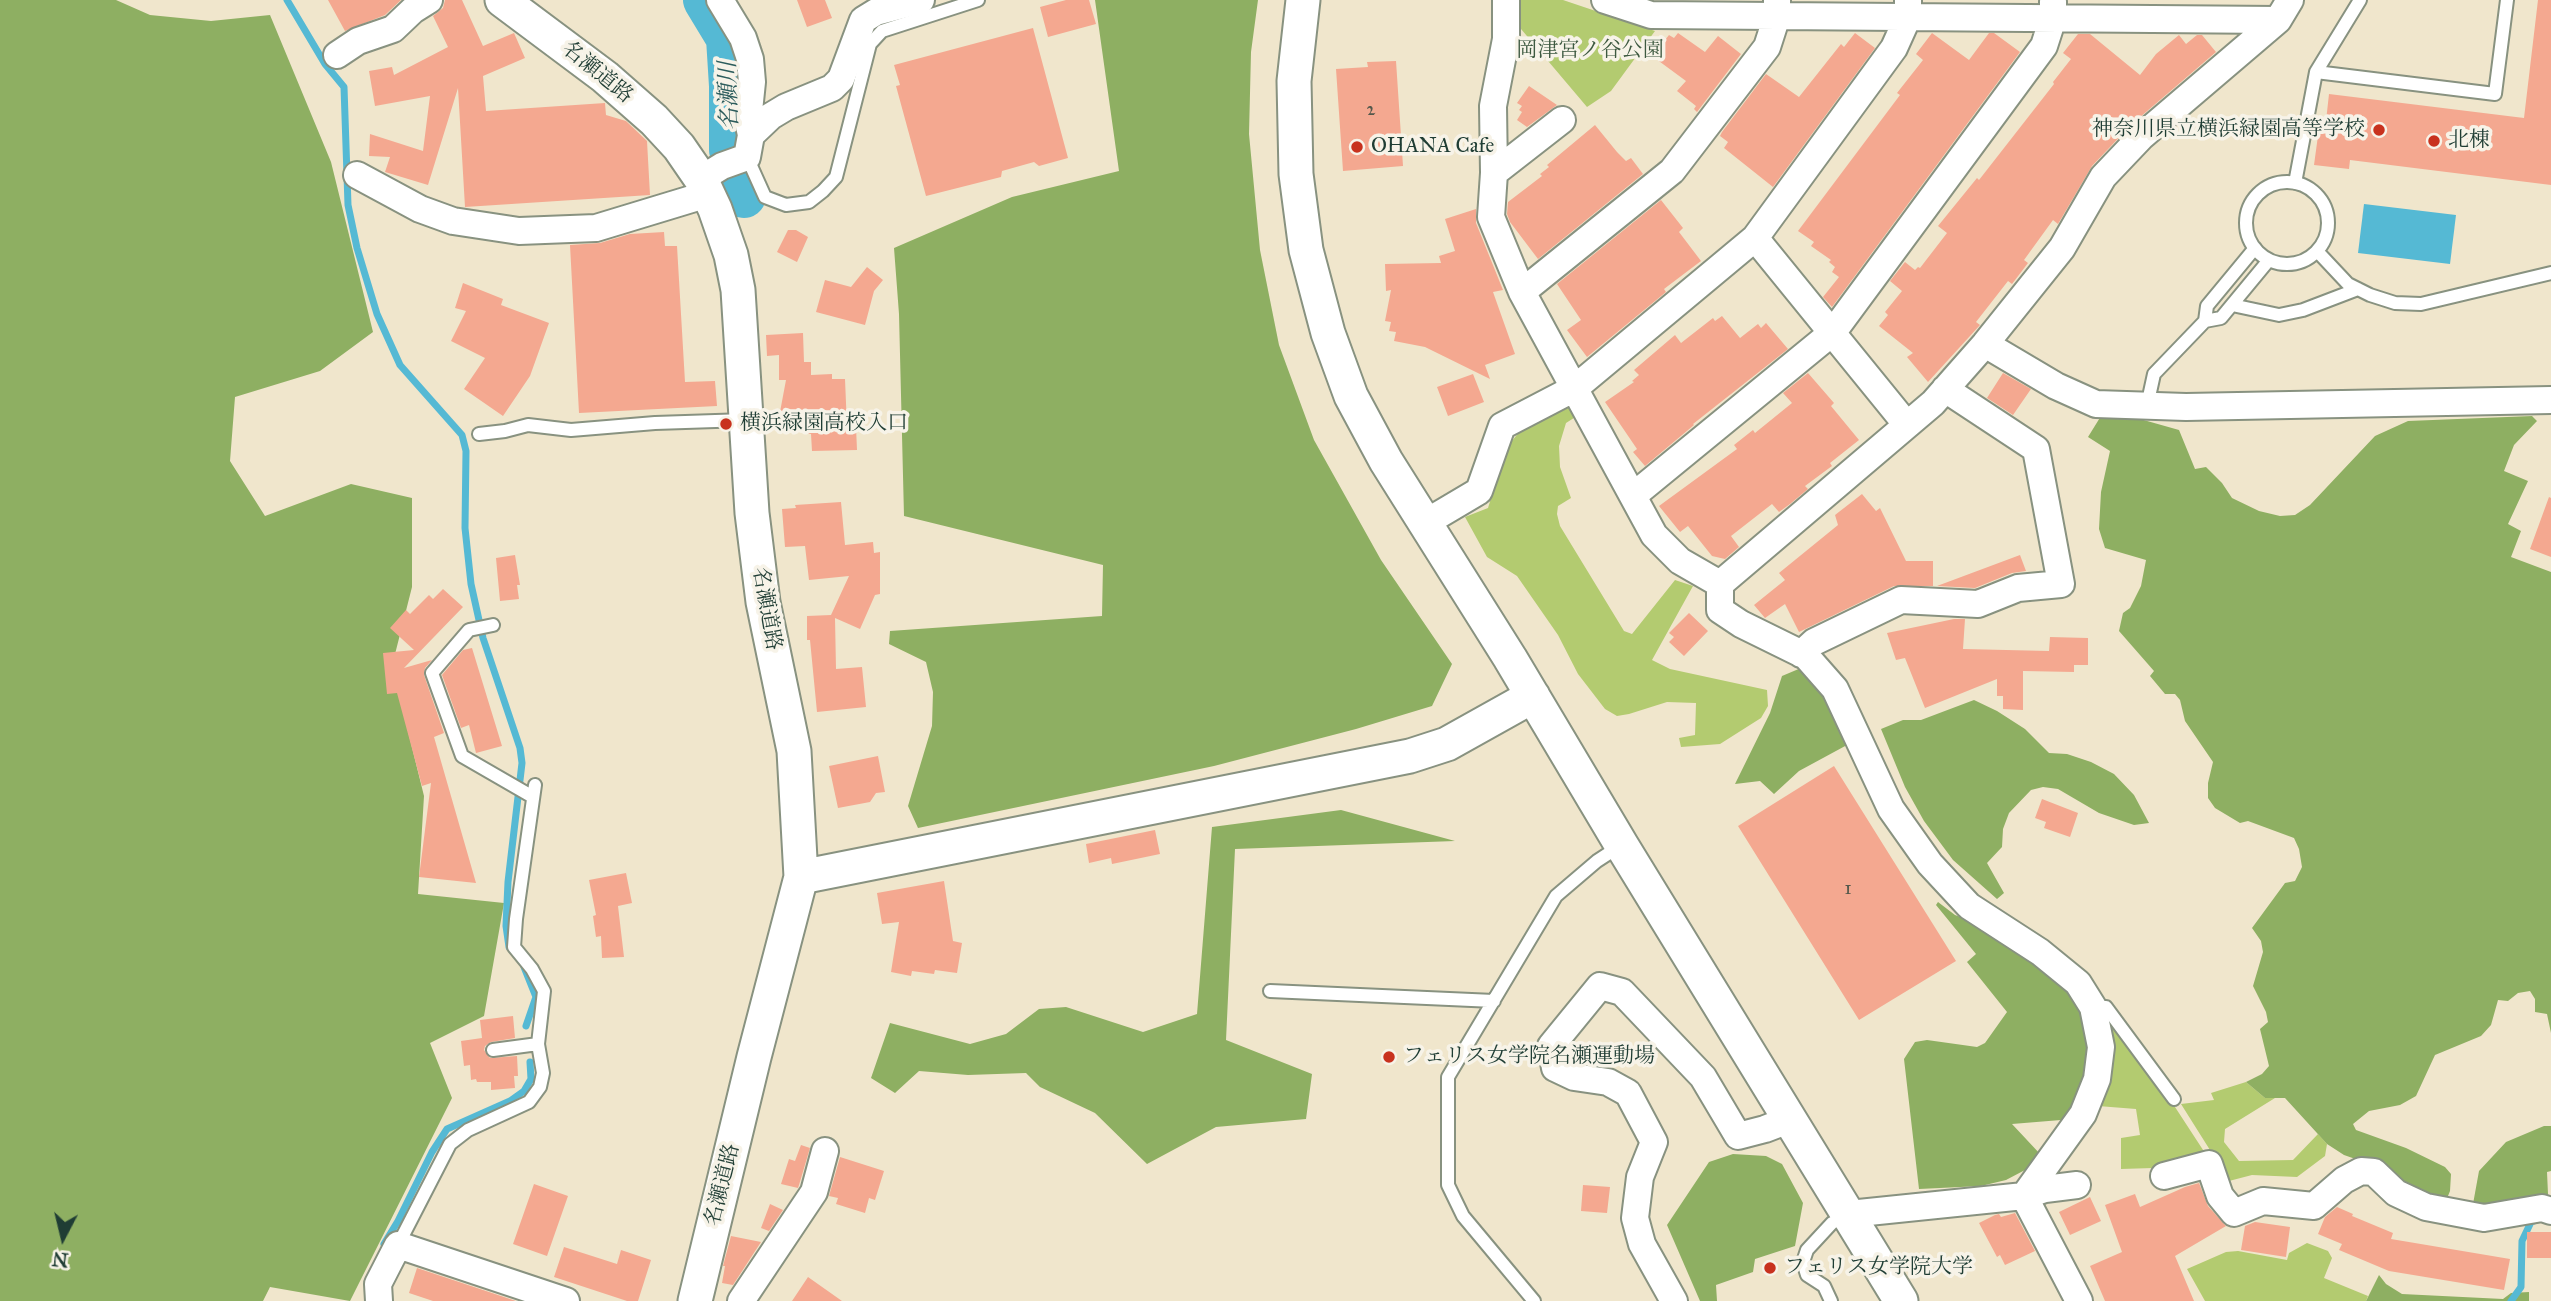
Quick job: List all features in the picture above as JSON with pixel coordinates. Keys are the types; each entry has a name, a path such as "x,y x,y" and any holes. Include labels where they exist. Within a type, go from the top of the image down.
{"street":[{"path":"337,55 358,41 393,29 429,0"},
{"name":"名瀬道路","path":"502,0 605,77 654,120 679,147 726,166 731,255 738,290 752,513 764,601 794,751 801,877 695,1301"},
{"path":"720,0 743,38 750,59 751,82 748,121 726,166"},
{"path":"356,175 420,209 453,221 519,231 596,228 726,166 771,116 832,88 841,79 863,20 876,12 920,0"},
{"path":"1303,0 1294,81 1296,174 1306,250 1328,333 1351,396 1386,461 1533,696 1901,1301"},
{"path":"1506,0 1506,39 1493,106 1494,173 1491,217 1522,292 1654,535 1680,561 1720,584"},
{"path":"1605,0 1651,7 2284,10"},
{"path":"1522,292 1672,171 1767,47 1777,8"},
{"path":"1425,523 1479,491 1502,426 1575,388 1755,238 1894,48 1908,8"},
{"path":"1634,495 1833,332 2044,46 2053,9"},
{"path":"2024,1196 2083,1114 2097,1079 2101,1047 2093,1007 2078,983 2040,952 1969,906 1930,864 1891,809 1835,689 1801,654 1741,624 1720,610 1720,584 1907,425 1945,389 2062,248 2103,177 2142,136 2284,10"},
{"path":"1494,173 1562,120"},
{"path":"1755,238 1907,425"},
{"path":"1985,344 2056,386 2096,404 2390,405 2551,400"},
{"path":"1801,654 1814,642 1901,600 1978,604 2018,588 2060,584 2036,449 1945,389"},
{"path":"801,877 1410,756 1447,744 1533,696"},
{"path":"1674,1301 1642,1244 1635,1218 1640,1177 1654,1142 1628,1094 1608,1082 1574,1077 1555,1068 1551,1046 1600,986 1622,992 1703,1077 1738,1136 1791,1119"},
{"path":"741,1301 814,1192 825,1151"},
{"path":"2164,1176 2209,1164 2220,1196 2234,1213 2263,1201 2314,1206 2344,1180 2361,1171 2374,1172 2396,1193 2426,1207 2484,1218 2542,1208 2551,1211"},
{"path":"1849,1214 2024,1196 2045,1189 2077,1185"},
{"path":"2024,1196 2079,1301"},
{"path":"379,1301 378,1284 398,1244 566,1301"}],"lane":[{"path":"726,166 765,197 786,205 808,202 823,191 835,177 870,44 882,31 978,0"},
{"path":"2295,183 2316,72 2360,0"},
{"path":"2316,72 2495,94 2507,0"},
{"path":"2295,183 2313,191 2324,204 2328,221 2326,236 2317,251 2306,260 2280,264 2269,260 2255,248 2246,231 2246,215 2251,202 2272,184 2295,183"},
{"path":"2205,321 2207,306 2255,248"},
{"path":"2317,251 2348,284 2395,303 2421,304 2551,273"},
{"path":"2147,406 2154,374 2205,321 2221,318 2269,260"},
{"path":"2232,305 2279,315 2314,306 2358,289"},
{"path":"479,434 528,425 572,430 655,423 746,420"},
{"path":"398,1244 450,1144 468,1130 528,1102 540,1087 543,1073 538,1044 544,991 514,947 534,791 512,785 461,756 432,673 470,630 490,626"},
{"path":"1534,1301 1463,1216 1448,1185 1448,1077 1556,896 1597,861 1622,846"},
{"path":"1270,991 1494,1001"},
{"path":"2093,1007 2106,1007 2174,1099"},
{"path":"493,1050 538,1044"},
{"path":"1831,1301 1824,1286 1807,1275 1803,1262 1807,1250 1832,1223 1849,1214"}],"green space":[{"path":"0,0 116,0 150,15 211,21 270,15 331,162 373,332 320,371 235,397 230,461 265,516 351,484 412,498 412,587 392,666 424,796 418,894 504,903 484,1016 430,1043 452,1098 350,1301 270,1287 263,1301 0,1301"},
{"path":"1095,0 1258,0 1251,52 1249,134 1260,250 1279,345 1314,440 1381,560 1452,664 1432,706 1214,766 918,828 908,806 932,726 933,692 926,662 889,644 890,631 1102,616 1103,565 904,516 899,314 894,248 1012,197 1119,171"},
{"name":"岡津宮ノ谷公園","path":"1519,0 1563,0 1655,31 1611,91 1587,107 1521,29"},
{"path":"1570,407 1577,416 1566,423 1559,446 1560,467 1571,498 1558,506 1557,514 1560,526 1624,631 1632,634 1675,580 1693,586 1652,660 1670,669 1767,690 1768,706 1761,718 1720,744 1681,747 1679,738 1695,735 1696,703 1667,702 1617,716 1605,709 1578,674 1558,635 1517,576 1487,557 1465,517 1488,508 1507,447 1520,431"},
{"path":"2101,416 2140,419 2179,430 2195,469 2206,467 2232,498 2259,511 2280,516 2295,515 2310,505 2375,436 2408,421 2532,416 2537,421 2514,445 2504,471 2528,481 2508,524 2521,531 2511,557 2551,572 2551,1033 2547,1014 2535,1012 2535,999 2530,991 2518,993 2508,1001 2498,1000 2491,1025 2481,1036 2435,1055 2416,1096 2400,1105 2369,1111 2353,1124 2356,1130 2406,1148 2445,1167 2451,1174 2450,1191 2443,1203 2364,1162 2344,1155 2327,1144 2285,1098 2265,1098 2246,1082 2262,1074 2269,1066 2260,1029 2268,1022 2266,1012 2253,986 2263,952 2261,941 2252,928 2285,883 2295,881 2302,867 2299,849 2294,838 2248,821 2240,823 2215,808 2208,798 2213,762 2185,721 2180,700 2175,694 2165,694 2150,676 2154,671 2119,631 2123,613 2130,608 2141,586 2146,560 2105,548 2099,529 2101,492 2110,451 2088,437"},
{"path":"1801,668 1821,690 1847,745 1799,771 1774,794 1760,781 1735,784 1770,713 1782,676"},
{"path":"1974,700 2025,729 2049,753 2067,754 2114,774 2134,795 2149,823 2134,825 2099,813 2058,789 2043,787 2031,790 2009,813 2003,829 2002,847 1987,863 2004,893 1997,899 1953,860 1924,821 1905,787 1881,729 1903,720 1921,720"},
{"path":"1341,810 1455,841 1235,849 1226,1040 1312,1074 1306,1119 1216,1127 1147,1164 1095,1113 1040,1087 1026,1073 968,1075 919,1071 895,1093 871,1078 890,1023 970,1044 1006,1034 1039,1009 1066,1007 1143,1032 1197,1014 1212,827"},
{"path":"1938,902 1955,915 1984,926 2067,982 2094,1037 2073,1119 2012,1124 2041,1155 2025,1170 2006,1180 1981,1186 1919,1189 1904,1059 1915,1042 1927,1040 1977,1047 1985,1043 2007,1012 1967,962 1976,954 1936,905"},
{"path":"2109,1018 2160,1084 2205,1153 2153,1168 2121,1169 2121,1138 2140,1135 2136,1109 2098,1106 2114,1052"},
{"path":"2246,1082 2265,1098 2275,1098 2225,1129 2224,1142 2239,1161 2293,1160 2318,1134 2327,1144 2325,1156 2297,1177 2252,1175 2229,1181 2221,1177 2215,1158 2181,1104 2214,1100 2211,1093"},
{"path":"2544,1126 2551,1126 2551,1171 2547,1172 2548,1194 2541,1203 2489,1213 2473,1204 2479,1171 2506,1142"},
{"path":"1733,1154 1766,1156 1782,1164 1803,1203 1795,1246 1755,1259 1753,1272 1716,1285 1717,1301 1700,1301 1667,1225 1709,1162"},
{"path":"2307,1243 2328,1251 2332,1258 2324,1278 2368,1296 2366,1301 2205,1301 2187,1269 2226,1252 2238,1251 2287,1260 2289,1253"},
{"path":"2379,1275 2386,1284 2402,1294 2503,1299 2511,1293 2529,1292 2529,1301 2366,1301"}],"water":[{"path":"2364,204 2456,215 2450,264 2358,253"}],"building":[{"path":"328,0 401,0 385,15 345,31"},
{"path":"445,0 462,0 483,46 514,33 525,58 483,76 486,111 605,103 606,115 626,121 647,141 650,195 465,207 458,88 428,185 385,172 390,157 369,156 370,134 423,151 430,96 375,106 369,71 392,67 394,75 448,47 433,16 443,8"},
{"path":"797,0 825,0 832,18 807,27"},
{"path":"1066,0 1089,0 1096,24 1048,37 1040,7"},
{"name":"北棟","path":"2538,0 2551,0 2551,185 2350,160 2349,169 2314,165 2320,121 2326,121 2329,94 2524,118"},
{"path":"1033,28 1068,158 1039,166 1034,162 1002,171 1001,177 926,196 896,86 900,85 894,65"},
{"path":"1678,33 1705,52 1718,36 1741,54 1697,112 1694,109 1696,106 1677,91 1686,81 1652,56 1669,35 1674,38"},
{"path":"1855,33 1875,48 1773,187 1724,148 1728,142 1720,136 1722,132 1766,74 1799,97 1841,44 1844,47"},
{"path":"1932,33 1969,60 1989,33 1994,33 2020,52 1832,307 1823,297 1839,277 1832,272 1835,267 1829,262 1831,260 1811,246 1814,242 1798,231 1900,95 1897,93 1923,60 1916,54"},
{"path":"2078,34 2090,34 2140,75 2156,54 2179,35 2186,44 2197,35 2202,35 2216,52 2132,124 2092,166 2058,224 2053,220 2024,260 2028,263 2012,284 2008,281 1976,322 1980,325 1928,382 1907,357 1913,353 1879,326 1888,315 1885,312 1902,291 1890,281 1905,262 1915,270 1920,268 1947,233 1938,226 1977,178 1979,180 2054,84 2071,59 2063,53"},
{"path":"1396,61 1403,166 1343,171 1336,69 1368,67 1367,62"},
{"path":"1529,86 1557,105 1527,127 1517,120 1522,106 1517,103"},
{"path":"1595,125 1617,152 1626,161 1631,158 1643,174 1538,259 1510,222 1507,214 1508,202 1542,176 1540,174 1549,167 1547,165"},
{"path":"1661,200 1683,228 1679,232 1701,261 1664,289 1666,292 1587,357 1567,330 1581,320 1557,284"},
{"path":"1476,209 1476,223 1503,290 1493,292 1515,354 1485,365 1490,379 1425,347 1394,341 1396,332 1389,331 1391,322 1385,321 1391,290 1386,291 1385,264 1441,263 1439,256 1455,251 1445,219"},
{"path":"788,230 796,230 808,237 797,262 777,252"},
{"path":"664,232 665,246 677,246 685,382 715,381 717,406 579,413 570,245 600,243 630,234"},
{"path":"867,267 883,280 874,291 865,325 816,312 825,280 851,287"},
{"path":"463,283 503,299 501,305 549,323 530,376 503,416 464,389 485,358 451,341 466,311 455,308"},
{"path":"1722,316 1740,338 1758,324 1761,328 1766,323 1788,349 1693,424 1645,466 1633,452 1637,449 1605,402 1634,382 1632,381 1639,375 1634,370 1675,335 1681,343 1713,318 1715,321"},
{"path":"803,333 804,362 811,362 811,375 832,374 832,379 845,379 847,427 856,427 857,450 812,451 811,434 781,429 784,412 780,412 786,380 779,380 779,355 767,356 766,335"},
{"path":"1808,373 1834,403 1831,406 1859,440 1830,463 1832,466 1805,486 1808,489 1790,504 1779,512 1772,504 1731,536 1739,547 1725,559 1712,556 1688,526 1680,532 1659,506 1737,449 1734,445 1753,430 1755,433 1792,403 1783,393"},
{"path":"2003,373 2031,389 2013,415 1987,398"},
{"path":"1473,374 1484,402 1448,416 1437,387"},
{"path":"1862,494 1876,511 1880,508 1906,561 1933,561 1933,586 1894,586 1799,632 1785,604 1765,618 1754,605 1785,580 1779,573 1838,525 1835,515"},
{"path":"2549,497 2551,498 2551,557 2530,549"},
{"path":"841,502 845,545 873,542 874,553 880,552 880,594 875,595 860,629 835,618 836,669 862,667 866,707 817,712 810,640 807,640 807,616 831,615 849,576 809,580 805,546 785,547 782,509 796,508 795,505"},
{"path":"515,555 520,585 517,585 519,599 500,601 496,558"},
{"path":"2020,555 2026,571 2012,573 1975,588 1937,586"},
{"path":"443,589 463,607 404,668 432,660 425,668 424,675 444,733 434,737 476,883 419,877 431,783 422,786 397,693 387,694 383,653 414,650 390,628 406,610 410,614 429,595 433,599"},
{"path":"1689,613 1708,631 1684,656 1669,642 1674,637 1669,633"},
{"path":"1965,619 1963,649 2049,651 2050,637 2088,638 2088,665 2074,665 2074,672 2023,671 2023,710 2003,709 2003,696 1997,696 1997,679 1925,708 1905,658 1896,660 1887,633"},
{"path":"472,648 502,746 476,753 469,725 461,728 442,675 463,650"},
{"path":"878,756 885,792 876,793 870,802 838,808 829,766"},
{"path":"1834,766 1956,961 1859,1020 1738,826"},
{"path":"2042,799 2078,813 2070,837 2044,828 2046,822 2035,818"},
{"path":"1155,830 1160,854 1112,864 1111,858 1089,863 1086,844"},
{"path":"626,873 632,903 618,906 624,957 602,958 601,936 596,937 593,916 596,915 589,880"},
{"path":"944,881 953,941 962,943 957,973 912,971 911,976 891,972 899,922 882,924 877,893"},
{"path":"513,1016 515,1038 491,1042 484,1050 490,1058 517,1056 518,1076 514,1076 515,1088 491,1090 491,1082 471,1080 470,1065 464,1066 461,1041 482,1038 480,1020"},
{"path":"801,1145 810,1148 798,1188 781,1184 789,1159 795,1161"},
{"path":"840,1157 884,1171 875,1200 869,1198 865,1213 836,1204 838,1198 829,1196"},
{"path":"2199,1183 2208,1206 2226,1226 2175,1256 2194,1301 2105,1301 2090,1266 2122,1252 2105,1205 2135,1194 2140,1207"},
{"path":"534,1184 568,1196 547,1256 513,1244"},
{"path":"1583,1185 1610,1187 1607,1213 1581,1211"},
{"path":"2090,1197 2101,1221 2070,1235 2059,1212"},
{"path":"770,1204 783,1210 769,1231 761,1228"},
{"path":"2337,1207 2393,1233 2391,1239 2510,1259 2504,1290 2389,1271 2339,1250 2342,1244 2318,1234 2325,1217"},
{"path":"2015,1213 2035,1251 2005,1265 2000,1255 1997,1257 1979,1223 1995,1215 1999,1214 2001,1217"},
{"path":"2255,1222 2290,1227 2286,1257 2241,1250 2245,1226"},
{"path":"2527,1232 2551,1232 2551,1258 2527,1258"},
{"path":"731,1236 761,1242 733,1285 722,1283 723,1266"},
{"path":"564,1247 617,1264 621,1250 651,1260 638,1301 627,1301 554,1277"},
{"path":"417,1268 516,1301 433,1301 409,1293"},
{"path":"808,1277 842,1301 792,1301"}],"waterway":[{"path":"287,0 325,64 344,87 348,205 357,248 377,314 400,365 462,435 466,451 465,528 471,584 483,638 520,748 522,763 508,882 506,926 509,947"},
{"name":"名瀬川","path":"705,0 728,38 731,150 744,196"},
{"path":"524,967 536,997 526,1026"},
{"path":"384,1244 432,1152 447,1129 510,1101 524,1091 531,1079 530,1062"},
{"path":"2511,1301 2521,1287 2522,1241 2531,1222 2537,1220"}],"place":[{"name":"神奈川県立横浜緑園高等学校","path":"2379,130"},
{"name":"北棟","path":"2434,141"},
{"name":"OHANA Cafe","path":"1357,147"},
{"name":"横浜緑園高校入口","path":"726,424"},
{"name":"フェリス女学院名瀬運動場","path":"1389,1057"},
{"name":"フェリス女学院大学","path":"1770,1268"}]}
